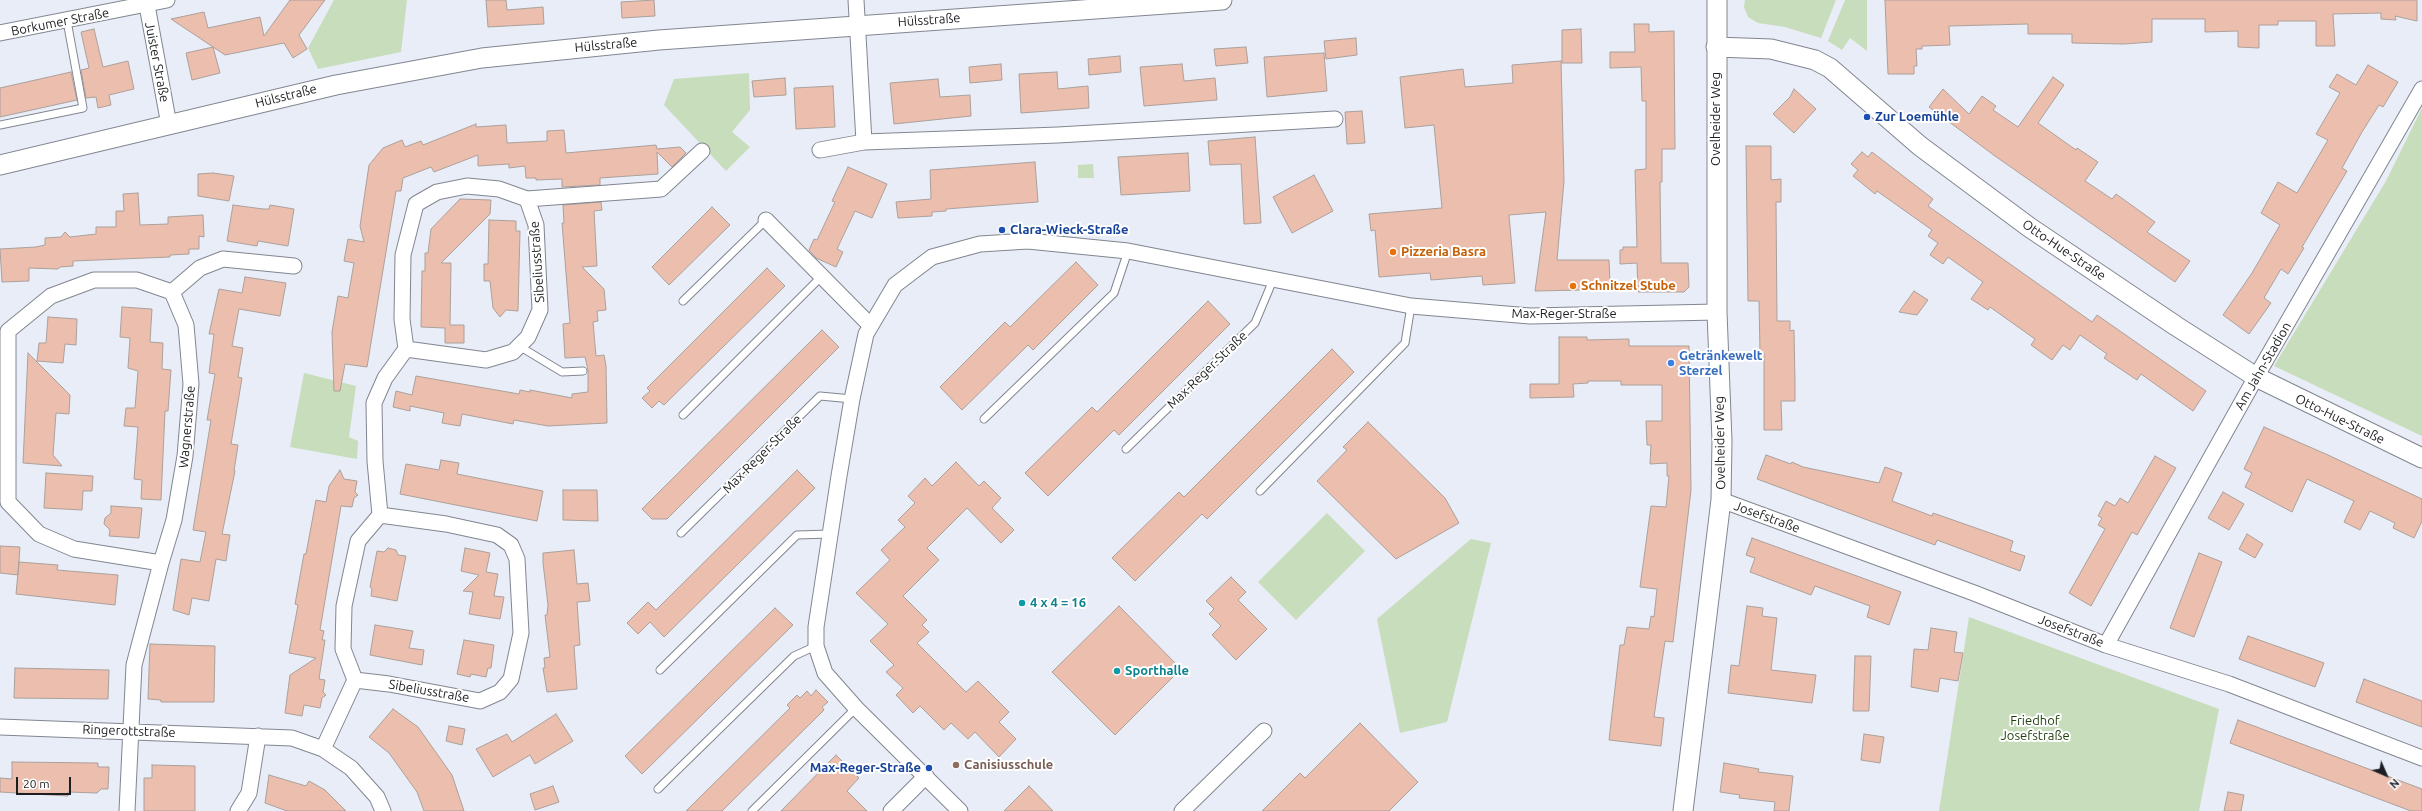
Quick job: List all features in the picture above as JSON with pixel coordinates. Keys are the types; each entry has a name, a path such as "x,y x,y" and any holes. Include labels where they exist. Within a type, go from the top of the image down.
{"street":[{"name":"Borkumer Straße","path":"0,34 146,3 167,0"},
{"path":"856,0 864,142"},
{"name":"Hülsstraße","path":"0,165 336,84 482,58 576,47 858,25 1222,0"},
{"name":"Ovelheider Weg","path":"1683,811 1721,500 1722,441 1717,312 1716,0"},
{"name":"Juister Straße","path":"146,3 169,125"},
{"name":"Otto-Hue-Straße","path":"1716,47 1771,49 1815,60 1830,68 1920,146 2029,227 2256,377 2422,458"},
{"name":"Am Jahn-Stadion","path":"2106,645 2256,377 2422,89"},
{"path":"820,150 864,142 1046,136 1335,119"},
{"path":"323,749 355,680 343,649 344,606 358,541 380,515 375,461 374,403 385,378 406,349 402,319 402,255 416,204 437,192 467,186 499,189 528,199 661,189 702,151"},
{"name":"Sibeliusstraße","path":"406,349 486,360 513,352 528,337 540,310 536,225 528,199"},
{"path":"766,220 870,325"},
{"name":"Max-Reger-Straße","path":"960,811 856,708 825,672 816,646 816,627 852,399 870,325 895,285 932,257 980,244 1028,241 1128,251 1411,306 1530,316 1717,312"},
{"path":"161,563 74,549 39,534 4,504 4,331 51,296 94,280 136,280 172,292 200,268 223,259 294,266"},
{"name":"Wagnerstraße","path":"127,811 134,665 174,520 185,456 192,384 186,325 172,292"},
{"name":"Josefstraße","path":"1721,500 1974,593 2106,645 2229,684 2422,758"},
{"name":"Sibeliusstraße","path":"355,680 389,684 480,701 500,692 511,679 521,633 517,559 512,546 497,536 490,534 446,524 380,515"},
{"name":"Ringerottstraße","path":"0,727 292,738 323,749 351,768 377,797 383,811"},
{"path":"1182,811 1264,731"},
{"path":"238,811 250,793 258,736"},
{"path":"891,811 926,776"}],"lane":[{"path":"0,125 82,108 67,21"},
{"path":"683,302 766,220"},
{"path":"984,419 1114,293 1128,251"},
{"path":"682,415 821,277"},
{"name":"Max-Reger-Straße","path":"1126,449 1255,323 1273,280"},
{"path":"1260,491 1405,343 1411,306"},
{"path":"519,346 562,372 582,371"},
{"name":"Max-Reger-Straße","path":"681,533 820,396 852,399"},
{"path":"660,670 797,535 830,534"},
{"path":"658,789 794,656 816,646"},
{"path":"752,811 856,708"}],"green space":[{"path":"334,0 407,0 401,52 318,69 308,48"},
{"path":"1745,0 1836,0 1821,38 1785,27 1758,23 1748,17 1744,7"},
{"path":"1845,0 1867,0 1867,51 1850,38 1842,50 1828,41"},
{"path":"749,73 750,110 732,132 750,147 726,171 664,105 674,79"},
{"path":"2422,108 2422,436 2274,366 2386,181"},
{"path":"1093,164 1094,178 1078,178 1078,165"},
{"path":"304,373 356,386 349,437 358,441 357,459 290,447"},
{"path":"1327,513 1365,551 1296,620 1258,582"},
{"path":"1471,539 1491,543 1447,722 1400,733 1377,619"},
{"name":"Friedhof Josefstraße","path":"1969,617 2219,709 2199,811 1939,811"}],"building":[{"path":"290,0 325,0 299,35 307,49 293,58 284,43 225,55 171,19 204,12 208,28 260,17 264,36"},
{"path":"486,0 506,0 507,10 543,7 544,24 488,27"},
{"path":"654,0 655,16 622,18 621,2"},
{"path":"1885,0 2417,0 2417,21 2395,16 2396,20 2381,19 2381,13 2333,14 2335,46 2316,46 2316,21 2278,21 2278,25 2259,25 2259,48 2238,47 2238,31 2205,32 2205,19 2152,19 2152,42 2124,44 2072,43 2072,34 2028,34 2028,24 1949,26 1950,45 1922,46 1922,49 1916,49 1917,66 1914,66 1914,74 1888,74"},
{"path":"1634,24 1649,24 1649,32 1674,31 1675,149 1662,149 1662,182 1660,182 1661,263 1688,263 1689,287 1684,292 1638,292 1637,263 1620,264 1620,250 1623,250 1623,247 1637,247 1635,170 1646,169 1646,101 1642,101 1641,67 1610,68 1610,52 1635,52"},
{"path":"94,29 103,67 128,61 134,89 109,95 111,105 98,108 96,97 86,98 81,70 89,68 81,32"},
{"path":"1581,29 1582,63 1562,63 1562,30"},
{"path":"1356,38 1357,55 1326,59 1324,41"},
{"path":"213,47 220,73 192,80 186,53"},
{"path":"1246,47 1248,63 1216,66 1214,49"},
{"path":"1324,53 1327,91 1267,97 1264,57"},
{"path":"1120,56 1121,72 1089,75 1088,59"},
{"path":"1561,61 1564,181 1557,260 1609,260 1610,283 1582,283 1582,290 1535,291 1546,212 1509,215 1515,283 1483,285 1482,276 1431,280 1430,273 1379,277 1375,230 1371,231 1369,214 1442,208 1434,125 1405,128 1400,77 1463,69 1465,87 1513,83 1512,65"},
{"path":"1001,64 1002,80 970,83 969,67"},
{"path":"1182,64 1184,81 1215,78 1217,100 1144,106 1140,67"},
{"path":"2368,65 2398,82 2383,107 2379,105 2362,132 2342,168 2347,171 2302,247 2304,248 2288,274 2281,269 2264,298 2271,303 2249,334 2223,315 2252,273 2280,225 2261,213 2278,182 2297,193 2328,140 2316,134 2340,93 2329,87 2337,74 2356,85"},
{"path":"71,72 77,100 0,117 0,88"},
{"path":"1057,72 1058,89 1088,86 1089,108 1021,113 1019,74"},
{"path":"2053,77 2064,85 2038,123 2076,150 2077,148 2098,162 2085,181 2112,199 2116,194 2155,222 2147,232 2190,261 2175,282 1995,156 1929,107 1943,89 1969,114 1982,96 1996,106 1993,110 2018,127"},
{"path":"785,78 786,95 754,97 752,81"},
{"path":"938,79 940,97 970,95 971,116 894,124 890,83"},
{"path":"833,86 835,127 796,129 794,88"},
{"path":"1794,89 1816,109 1794,133 1773,114 1790,97"},
{"path":"1362,111 1365,143 1347,144 1345,112"},
{"path":"476,124 476,127 506,125 507,143 547,141 547,131 564,130 566,153 656,145 657,149 680,147 686,153 672,167 657,152 658,174 600,178 600,185 562,187 562,179 536,180 536,178 526,178 525,166 509,168 509,164 478,166 478,155 434,172 431,167 403,178 401,191 396,191 367,367 345,364 340,391 334,391 332,332 338,296 348,298 354,263 344,261 348,239 364,242 360,226 369,165 383,148 402,140 405,147 421,141 423,145"},
{"path":"1255,137 1261,223 1244,224 1241,164 1210,165 1208,141"},
{"path":"1746,146 1771,146 1771,180 1781,179 1781,202 1776,202 1777,321 1790,321 1790,331 1794,330 1795,382 1795,401 1781,401 1782,430 1764,430 1764,353 1760,353 1759,301 1748,301"},
{"path":"1862,152 1868,157 1872,152 1933,199 1928,206 2092,322 2097,315 2206,391 2193,411 2141,374 2137,380 2104,358 2107,354 2080,335 2070,350 2063,345 2052,360 2031,345 2035,339 1990,307 1988,310 1971,299 1983,282 1948,257 1943,264 1930,255 1938,243 1928,236 1932,230 1877,191 1875,194 1853,176 1858,170 1851,164"},
{"path":"1188,153 1190,191 1121,195 1118,157"},
{"path":"1035,162 1038,202 946,209 946,211 932,212 932,216 898,218 896,202 931,199 930,170"},
{"path":"848,167 887,184 872,218 855,211 837,249 843,252 836,267 816,258 809,250 814,239 817,240 835,202 832,201"},
{"path":"213,173 234,176 229,201 198,196 198,174"},
{"path":"1314,175 1333,211 1292,233 1273,197"},
{"path":"138,193 140,225 168,224 168,217 203,215 204,237 199,236 199,249 189,249 189,254 170,255 170,257 73,261 73,266 60,267 58,269 29,268 29,281 2,282 0,249 36,247 45,245 45,238 61,237 65,232 70,237 96,234 96,227 116,227 116,211 124,211 123,194"},
{"path":"460,199 491,200 490,214 441,263 451,263 450,325 464,325 464,343 445,343 445,328 421,327 422,271 425,271 425,253 428,253 431,229"},
{"path":"601,202 602,210 594,211 597,266 582,267 604,289 606,310 597,311 598,321 593,322 596,356 604,355 606,366 607,423 548,426 514,420 513,424 462,414 460,426 442,423 444,413 410,406 410,411 393,407 396,391 412,395 416,376 519,394 520,390 530,392 530,390 572,398 572,394 588,392 588,370 585,357 565,358 563,324 570,323 562,223 564,223 563,205"},
{"path":"233,205 269,209 270,205 294,209 288,246 258,241 257,246 227,241"},
{"path":"712,207 730,225 669,285 652,267"},
{"path":"489,220 516,221 516,231 520,231 518,311 506,310 500,317 493,308 490,281 484,281 484,264 488,264"},
{"path":"1076,262 1098,285 1033,350 1028,345 962,410 940,387 1005,322 1010,327"},
{"path":"767,268 785,286 664,405 659,401 652,408 642,398 650,391 647,388"},
{"path":"245,277 286,283 280,316 239,309 232,346 243,348 238,377 242,378 231,444 238,445 235,471 222,534 230,535 226,561 216,559 209,601 192,598 189,615 173,610 181,559 200,562 206,532 193,530 211,420 207,420 215,374 209,373 214,334 209,334 219,289 242,293"},
{"path":"1914,291 1928,300 1917,315 1899,312"},
{"path":"1208,301 1230,324 1119,435 1114,430 1048,496 1025,473 1092,407 1097,412"},
{"path":"122,307 152,309 150,342 163,343 162,369 171,370 168,411 165,411 161,500 141,499 142,480 134,479 138,427 124,426 126,408 135,408 138,371 128,368 130,338 120,337"},
{"path":"48,317 77,319 76,345 65,344 63,363 37,361 39,343 46,343"},
{"path":"822,330 839,347 667,519 652,519 642,509"},
{"path":"1559,337 1587,337 1587,340 1629,339 1629,346 1689,346 1691,490 1673,642 1665,641 1654,717 1664,718 1661,746 1609,740 1620,645 1624,645 1627,627 1649,629 1651,616 1654,617 1657,589 1640,587 1651,506 1666,507 1669,476 1667,476 1667,463 1650,464 1651,445 1647,445 1646,421 1662,421 1662,385 1621,385 1621,381 1588,381 1588,383 1573,384 1574,397 1530,398 1530,384 1559,384"},
{"path":"1332,349 1354,372 1207,519 1202,514 1135,581 1112,558 1179,492 1184,497"},
{"path":"28,353 70,395 69,414 56,413 53,455 62,466 23,463"},
{"path":"1368,422 1445,498 1459,523 1396,559 1317,481 1347,450 1343,447"},
{"path":"2264,427 2422,499 2422,521 2414,538 2393,528 2395,523 2370,511 2360,530 2344,522 2354,501 2307,479 2292,512 2245,487 2252,473 2244,469"},
{"path":"1766,455 1791,464 1792,462 1803,467 1879,483 1885,467 1902,473 1892,501 1932,516 1933,513 2013,541 2010,551 2025,556 2020,571 1937,540 1935,545 1757,479"},
{"path":"2155,456 2176,468 2137,535 2132,532 2091,606 2069,593 2105,529 2098,525 2102,518 2098,516 2106,501 2115,506 2120,498 2128,503"},
{"path":"441,460 459,463 457,474 543,491 537,521 400,494 406,464 439,470"},
{"path":"956,462 979,486 984,481 1001,498 992,508 1014,530 1001,543 967,508 927,548 939,560 903,596 927,620 922,625 929,632 917,643 966,692 978,681 1009,712 999,722 1016,739 999,757 975,732 968,739 951,723 944,730 920,706 913,713 896,695 903,688 886,672 894,665 870,641 888,624 856,593 890,560 881,550 905,527 898,520 915,503 908,496 925,478 932,486"},
{"path":"340,470 344,479 357,481 355,492 358,495 354,498 352,507 341,506 320,630 324,631 322,640 325,640 319,679 325,680 323,692 326,695 322,698 320,708 304,705 302,716 285,713 290,675 316,658 289,653 298,605 295,604 316,500 326,502 329,486"},
{"path":"797,470 815,488 664,637 650,622 638,634 627,623 648,602 656,610"},
{"path":"46,473 93,476 92,491 83,491 82,510 44,508"},
{"path":"563,490 597,490 598,521 563,520"},
{"path":"2223,492 2244,504 2229,530 2208,518"},
{"path":"111,506 142,508 139,538 109,536 110,530 104,524 105,518 111,513"},
{"path":"2247,534 2263,544 2255,558 2239,549"},
{"path":"1752,538 1901,592 1889,625 1867,617 1870,606 1815,586 1811,595 1750,572 1755,558 1746,555"},
{"path":"0,546 20,547 18,575 0,573"},
{"path":"388,548 396,550 398,555 406,556 397,601 371,596 372,588 370,587 377,551 384,552"},
{"path":"465,548 490,553 486,572 498,574 494,596 504,597 500,619 469,614 473,592 463,591 479,575 461,571"},
{"path":"574,550 577,584 588,583 590,601 577,602 580,645 574,646 577,689 547,692 543,668 545,668 544,658 550,657 545,615 547,615 548,605 543,553"},
{"path":"2199,553 2222,562 2194,637 2170,628"},
{"path":"19,562 58,565 57,570 118,575 115,605 16,594"},
{"path":"1231,577 1246,592 1238,600 1267,629 1236,660 1212,635 1221,626 1209,614 1214,609 1206,601"},
{"name":"Sporthalle","path":"1119,606 1181,669 1115,735 1052,672"},
{"path":"1747,606 1763,608 1762,616 1777,618 1771,670 1816,675 1812,703 1728,693 1731,665 1739,666"},
{"path":"775,608 793,625 642,774 625,756"},
{"path":"375,625 413,631 409,648 424,650 422,665 370,655"},
{"path":"1931,628 1957,632 1954,652 1963,653 1958,681 1940,678 1938,692 1911,687 1914,649 1928,650"},
{"path":"2248,636 2324,663 2315,687 2239,659"},
{"path":"464,640 494,645 491,668 488,668 486,677 471,674 470,677 457,674"},
{"path":"150,644 215,646 214,702 161,702 161,700 148,699"},
{"path":"1855,656 1871,656 1869,711 1853,711"},
{"path":"15,668 109,670 108,699 14,698"},
{"path":"2364,679 2422,701 2422,727 2356,702"},
{"path":"816,690 828,702 822,707 824,710 722,811 686,811 790,708 787,705 797,695 800,698 807,691 811,696"},
{"path":"393,709 418,727 452,775 464,811 424,811 417,792 389,753 369,737"},
{"path":"556,714 573,741 535,764 530,755 493,777 476,749 507,734 512,742"},
{"path":"2238,720 2422,789 2422,811 2411,811 2230,743"},
{"path":"1360,723 1418,782 1389,811 1262,811 1300,773 1305,778"},
{"path":"449,726 465,729 462,745 446,741"},
{"path":"1864,734 1884,737 1880,763 1861,760"},
{"path":"836,755 859,778 847,791 867,811 781,811"},
{"path":"12,762 98,763 98,767 109,767 108,789 101,789 97,793 68,792 68,796 0,792 0,778 12,779"},
{"path":"1724,763 1759,769 1758,772 1793,776 1789,811 1774,811 1775,802 1739,798 1740,795 1720,792"},
{"path":"152,765 195,766 195,811 144,811 144,778 152,778"},
{"path":"269,775 306,786 309,781 325,790 346,811 287,811 265,803"},
{"path":"553,786 559,802 535,810 530,794"},
{"path":"1029,786 1053,811 1004,811"},
{"path":"2228,792 2244,795 2241,811 2224,811"}],"place":[{"name":"Zur Loemühle","path":"1867,117"},
{"name":"Clara-Wieck-Straße","path":"1002,230"},
{"name":"Pizzeria Basra","path":"1393,252"},
{"name":"Schnitzel Stube","path":"1573,286"},
{"name":"Getränkewelt Sterzel","path":"1671,363"},
{"name":"4 x 4 = 16","path":"1022,603"},
{"name":"Sporthalle","path":"1117,671"},
{"name":"Canisiusschule","path":"956,765"},
{"name":"Max-Reger-Straße","path":"929,768"}]}
